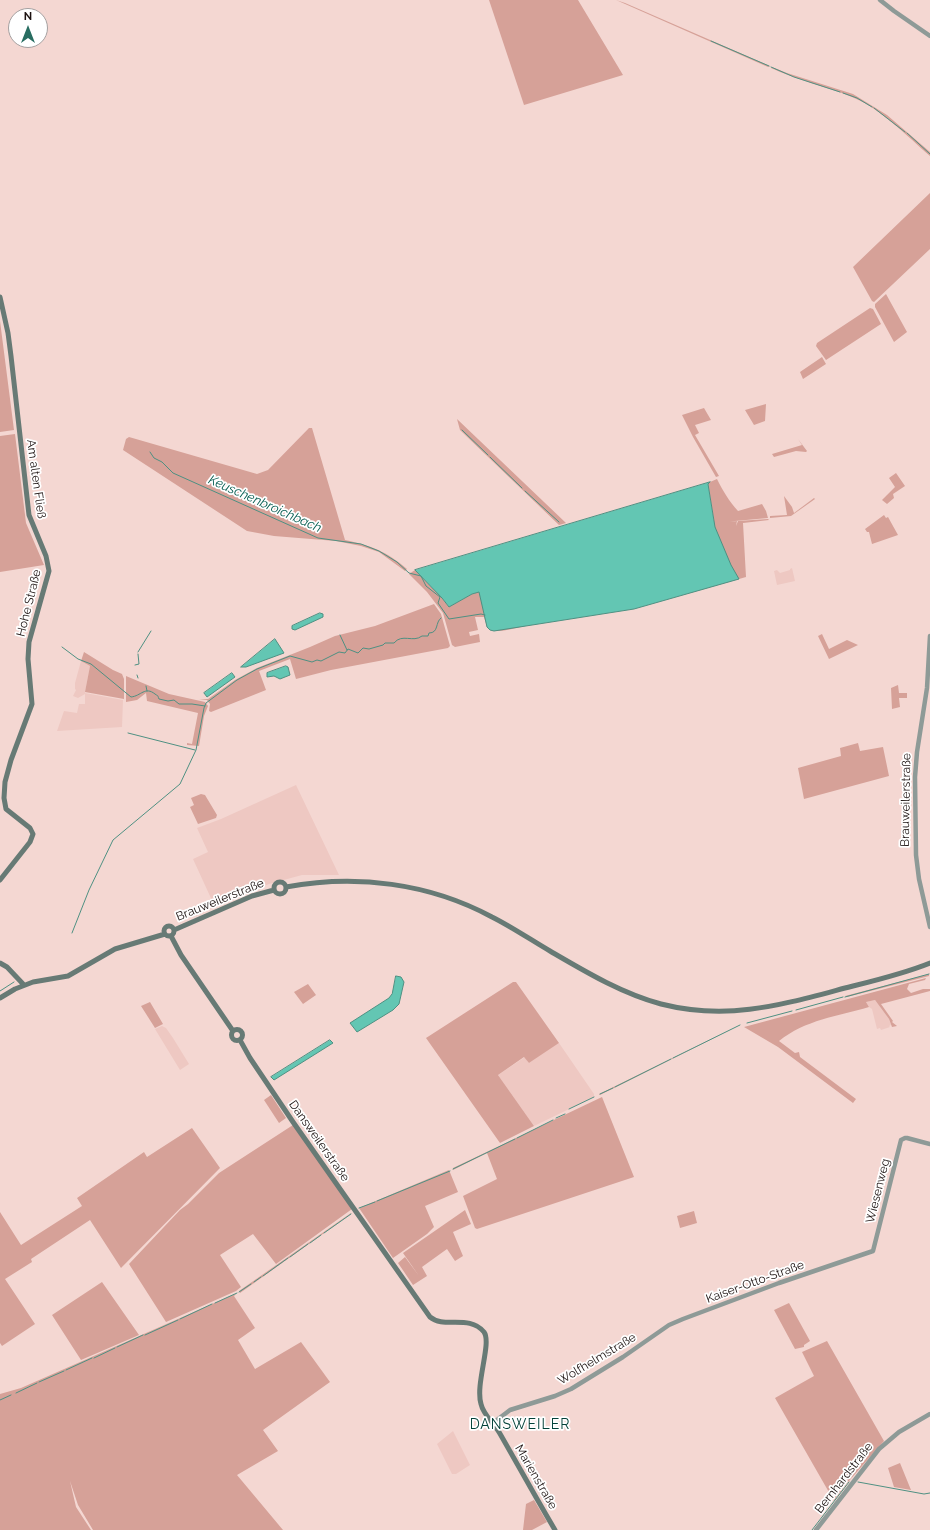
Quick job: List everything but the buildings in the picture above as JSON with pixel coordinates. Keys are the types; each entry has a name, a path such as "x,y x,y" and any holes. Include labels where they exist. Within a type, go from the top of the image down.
{"main road":[{"name":"Am alten Fließ","path":"0,297 9,341 29,515 42,546 48,566"},
{"name":"Hohe Straße","path":"0,880 30,842 33,834 30,828 6,809 4,798 10,760 32,704 28,659 29,642 46,583 48,566"},
{"path":"286,887 336,880 380,882 417,888 444,896 490,916 615,987 650,1001 693,1010 725,1012 769,1007 904,972 930,963"},
{"name":"Brauweilerstraße","path":"279,882 284,883 286,887 286,891 281,894 276,894 274,890 275,884 279,882"},
{"name":"Brauweilerstraße","path":"0,998 24,985 33,982 68,976 115,949 165,934 167,936 171,936 174,934 174,930 252,896 274,890"},
{"name":"Brauweilerstraße","path":"165,934 164,931 167,927 170,926 174,930"},
{"name":"Dansweilerstraße","path":"171,936 181,955 234,1031 232,1034 233,1039 237,1041 240,1040 250,1058 293,1122 432,1319 437,1321 468,1323 478,1327 485,1335 487,1344 480,1388 481,1406"},
{"path":"0,963 7,967 24,985"},
{"name":"Marienstraße","path":"481,1406 494,1423 555,1530"}],"street":[{"path":"880,0 930,36"},
{"name":"Brauweilerstraße","path":"930,636 927,688 916,752 915,777 916,855 919,879 930,927"},
{"name":"Wiesenweg","path":"873,1251 901,1140 905,1138 930,1144"},
{"name":"Kaiser-Otto-Straße","path":"648,1340 682,1319 791,1278 873,1251"},
{"name":"Wolfhelmstraße","path":"494,1423 510,1410 555,1396 571,1389 648,1340"},
{"name":"Bernhardstraße","path":"816,1530 879,1449 899,1432 930,1414"}],"shaded area":[{"path":"489,0 578,0 623,75 524,105"},
{"path":"616,0 625,3 770,66 768,67"},
{"path":"772,67 853,94 887,115 930,152 930,156 893,123 863,102 842,93 801,80 771,68"},
{"path":"930,193 930,249 874,302 872,301 853,267"},
{"path":"886,294 907,332 894,342 875,307 875,304"},
{"path":"870,308 873,309 881,324 826,360 816,346 817,343"},
{"path":"0,321 14,430 0,432"},
{"path":"822,357 826,364 803,379 800,372"},
{"path":"766,404 765,421 754,425 745,410"},
{"path":"704,408 711,420 695,425 699,433 695,435 719,476 716,477 682,415"},
{"path":"457,419 566,523 559,525 460,430"},
{"path":"309,428 312,428 345,540 371,547 385,553 407,569 405,571 379,552 361,546 336,541 274,536 247,531 123,450 126,439 129,437 257,474 268,470"},
{"path":"15,434 26,523 44,565 0,572 0,436"},
{"path":"798,439 807,451 806,452 796,451 774,457 772,454 802,445"},
{"path":"896,473 905,486 893,494 894,498 887,504 882,500 895,487 889,478"},
{"path":"717,479 726,496 738,511 762,504 768,518 735,521 730,522 737,521 736,526 738,521 769,520 743,523 746,577 690,593 689,589 506,630 493,631 487,627 484,617 475,617 478,630 469,632 470,636 479,634 480,642 455,647 452,645 443,613 427,592 409,574 415,570 449,607 472,594 714,520 708,484"},
{"path":"784,496 792,507 794,513 814,498 815,499 791,516 770,518 770,516 787,515"},
{"path":"884,515 886,518 888,517 898,535 872,544 869,532 865,529"},
{"path":"792,568 795,581 777,585 774,571 777,570 780,573"},
{"path":"434,604 441,614 450,646 448,648 331,670 296,679 290,659 259,671 266,690 211,712 209,711 210,704 207,700 199,699 208,699 235,680 257,668 335,636 375,626"},
{"path":"822,634 829,649 847,640 858,645 829,659 818,636"},
{"path":"84,652 122,674 124,679 124,699 85,692 90,666 81,661"},
{"path":"81,661 90,666 85,693 123,700 122,727 57,731 64,711 77,713 79,704 85,704 85,694 78,698 73,696 76,690 75,683"},
{"path":"126,676 169,694 205,702 208,706 204,716 199,746 187,745 187,743 192,744 198,713 147,701 146,693 137,700 126,702"},
{"path":"898,685 899,693 907,693 907,698 899,698 900,707 892,709 891,688"},
{"path":"858,743 860,751 883,747 889,776 804,799 798,768 841,756 840,748"},
{"path":"296,785 339,875 302,875 269,884 215,907 193,859 208,852 197,828 221,819"},
{"path":"201,794 205,795 217,815 216,818 198,824 190,807 194,805 191,798"},
{"path":"929,974 929,976 847,997 845,996"},
{"path":"926,978 925,980 909,984 907,989 911,993 923,989 930,989 930,991 881,1004 893,1021 892,1022 897,1026 892,1027 889,1019 875,1000 866,1002 869,1007 811,1023 779,1041 795,1053 799,1052 800,1057 856,1099 853,1103 778,1047 744,1027"},
{"path":"513,982 516,982 559,1043 529,1063 524,1057 498,1075 534,1126 500,1143 426,1038"},
{"path":"308,984 316,995 303,1004 294,992"},
{"path":"875,1000 889,1019 891,1025 889,1026 890,1027 881,1030 880,1028 877,1029 872,1009 866,1002"},
{"path":"150,1002 163,1024 155,1028 141,1006"},
{"path":"740,1025 600,1095 599,1094"},
{"path":"162,1026 166,1028 189,1064 180,1070 155,1029"},
{"path":"559,1043 594,1094 594,1097 534,1126 498,1075 525,1057 529,1063"},
{"path":"271,1095 286,1118 279,1123 264,1100"},
{"path":"602,1097 634,1177 477,1229 475,1228 463,1196 497,1179 487,1153 453,1170 453,1168"},
{"path":"293,1125 352,1209 276,1264 253,1234 220,1255 241,1287 236,1291 166,1322 129,1264 180,1210 219,1173"},
{"path":"192,1128 220,1168 121,1268 90,1220 31,1259 32,1262 5,1279 35,1324 2,1346 0,1343 0,1212 21,1245 82,1206 77,1198 144,1152 147,1157"},
{"path":"449,1170 458,1192 425,1206 434,1227 427,1234 393,1258 359,1208"},
{"path":"465,1210 471,1224 453,1232 463,1256 455,1261 447,1249 422,1267 427,1276 413,1285 398,1263 405,1257 419,1276 403,1253"},
{"path":"694,1211 697,1223 680,1228 677,1216"},
{"path":"351,1214 240,1293 239,1291"},
{"path":"102,1282 139,1335 81,1360 52,1315"},
{"path":"237,1293 234,1296 255,1328 238,1340 255,1369 301,1342 330,1382 263,1430 278,1451 237,1475 283,1530 93,1530 78,1505 70,1481 76,1507 91,1530 0,1530 0,1394 21,1388"},
{"path":"789,1303 810,1341 804,1345 804,1347 795,1349 774,1310"},
{"path":"827,1341 884,1441 849,1481 834,1501 775,1398 814,1376 802,1352"},
{"path":"453,1431 470,1465 456,1474 452,1474 437,1444"},
{"path":"900,1463 911,1490 894,1487 888,1468"},
{"path":"534,1500 547,1522 532,1530 523,1530 526,1504"}],"water":[{"path":"710,482 708,484 715,527 731,565 739,579 634,609 494,631 487,627 479,592 472,594 449,607 415,570"},
{"path":"320,613 323,614 323,617 295,630 292,629 292,626"},
{"path":"275,639 284,653 246,667 241,667"},
{"path":"286,666 288,667 290,675 280,679 274,676 267,677 267,673"},
{"path":"232,673 235,677 207,697 204,693"},
{"path":"396,976 401,977 404,982 399,1004 393,1010 357,1032 350,1023 389,998 392,994"},
{"path":"330,1040 333,1043 274,1080 271,1077"}],"waterway":[{"path":"711,41 769,66"},
{"path":"771,67 794,77 840,92"},
{"path":"843,93 857,98 872,107"},
{"path":"874,108 905,132"},
{"path":"907,133 930,154"},
{"path":"462,430 488,455"},
{"name":"Keuschenbroichbach","path":"150,452 154,458 162,462 173,473 318,538 361,544 379,551 397,562 409,573 421,576 426,586 440,597 438,603 449,619 481,614 485,615"},
{"path":"490,457 522,488"},
{"path":"525,491 559,522"},
{"path":"72,933 89,890 113,840 180,784 196,750 206,703 237,680 257,669 290,656 312,662 317,660 321,661 339,652 345,653 348,649 358,653 363,648 369,649 385,643 394,643 397,640 404,638 415,639 422,636 428,636 429,633 432,633 436,629 441,618"},
{"path":"138,652 151,631"},
{"path":"340,635 347,650"},
{"path":"62,647 78,659 91,664 131,697 148,691 158,696 159,699 168,701 174,700 179,704 205,706"},
{"path":"135,665 139,664 138,654"},
{"path":"146,686 147,691"},
{"path":"128,733 195,750"},
{"path":"845,997 929,974"},
{"path":"0,991 14,982"},
{"path":"796,1010 843,997"},
{"path":"747,1023 792,1011"},
{"path":"673,1058 740,1025"},
{"path":"615,1087 671,1059"},
{"path":"600,1094 613,1088"},
{"path":"569,1109 594,1097"},
{"path":"556,1118 565,1114"},
{"path":"517,1138 553,1120"},
{"path":"453,1169 515,1139"},
{"path":"377,1201 450,1171"},
{"path":"359,1208 375,1202"},
{"path":"324,1233 351,1214"},
{"path":"310,1243 321,1235"},
{"path":"290,1257 308,1244"},
{"path":"263,1276 288,1258"},
{"path":"254,1282 261,1277"},
{"path":"239,1292 251,1284"},
{"path":"215,1303 237,1293"},
{"path":"180,1319 212,1304"},
{"path":"145,1335 178,1320"},
{"path":"117,1347 143,1335"},
{"path":"94,1358 115,1348"},
{"path":"66,1370 92,1358"},
{"path":"39,1382 64,1371"},
{"path":"16,1393 37,1383"},
{"path":"0,1400 11,1395"},
{"path":"812,1530 849,1482"},
{"path":"858,1482 924,1494 930,1493"}],"district":[{"name":"DANSWEILER","path":"520,1425"}]}
